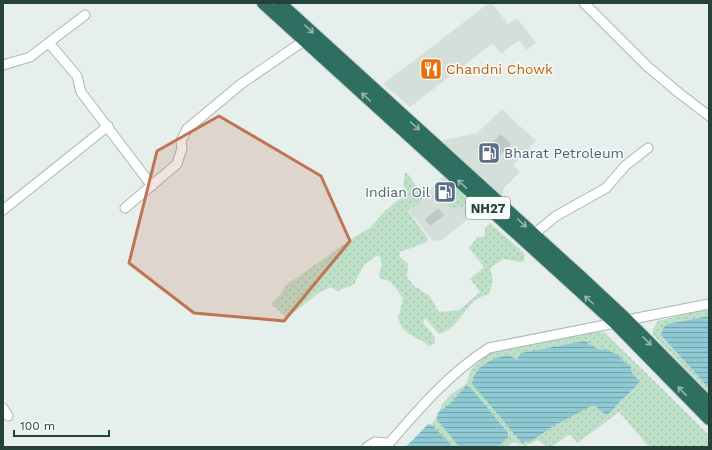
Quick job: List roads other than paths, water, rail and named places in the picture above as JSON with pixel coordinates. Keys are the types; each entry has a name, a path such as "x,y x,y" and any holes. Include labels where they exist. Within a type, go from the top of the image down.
{"highway":[{"name":"NH27","path":"263,3 615,324 709,419"},
{"name":"NH27","path":"280,3 627,320 709,402"}],"street":[{"path":"584,3 647,66 678,93 709,116"},
{"path":"3,65 30,57 85,14"},
{"path":"125,208 177,164 182,148 181,141 187,129 242,84 304,40"},
{"path":"49,43 77,76 81,92 152,186"},
{"path":"3,210 108,126"},
{"path":"534,234 556,216 606,188 625,166 648,148"},
{"path":"627,320 709,304"},
{"path":"367,447 375,442 387,445 436,391 475,356 489,348 615,324"},
{"path":"3,408 8,416"}],"water":[{"path":"709,316 709,388 661,335 664,327 668,324"},
{"path":"585,341 599,350 605,349 618,355 630,366 633,375 640,381 612,411 606,415 595,406 591,406 552,427 533,440 522,443 472,384 474,377 481,367 492,360 510,355 517,360 521,353"},
{"path":"466,386 471,388 508,433 508,438 497,447 459,447 437,419 438,413 451,403"},
{"path":"428,424 434,427 453,447 406,447"}],"place":[{"name":"Chandni Chowk","path":"431,69"},
{"name":"Bharat Petroleum","path":"489,153"},
{"name":"Indian Oil","path":"445,192"}]}
